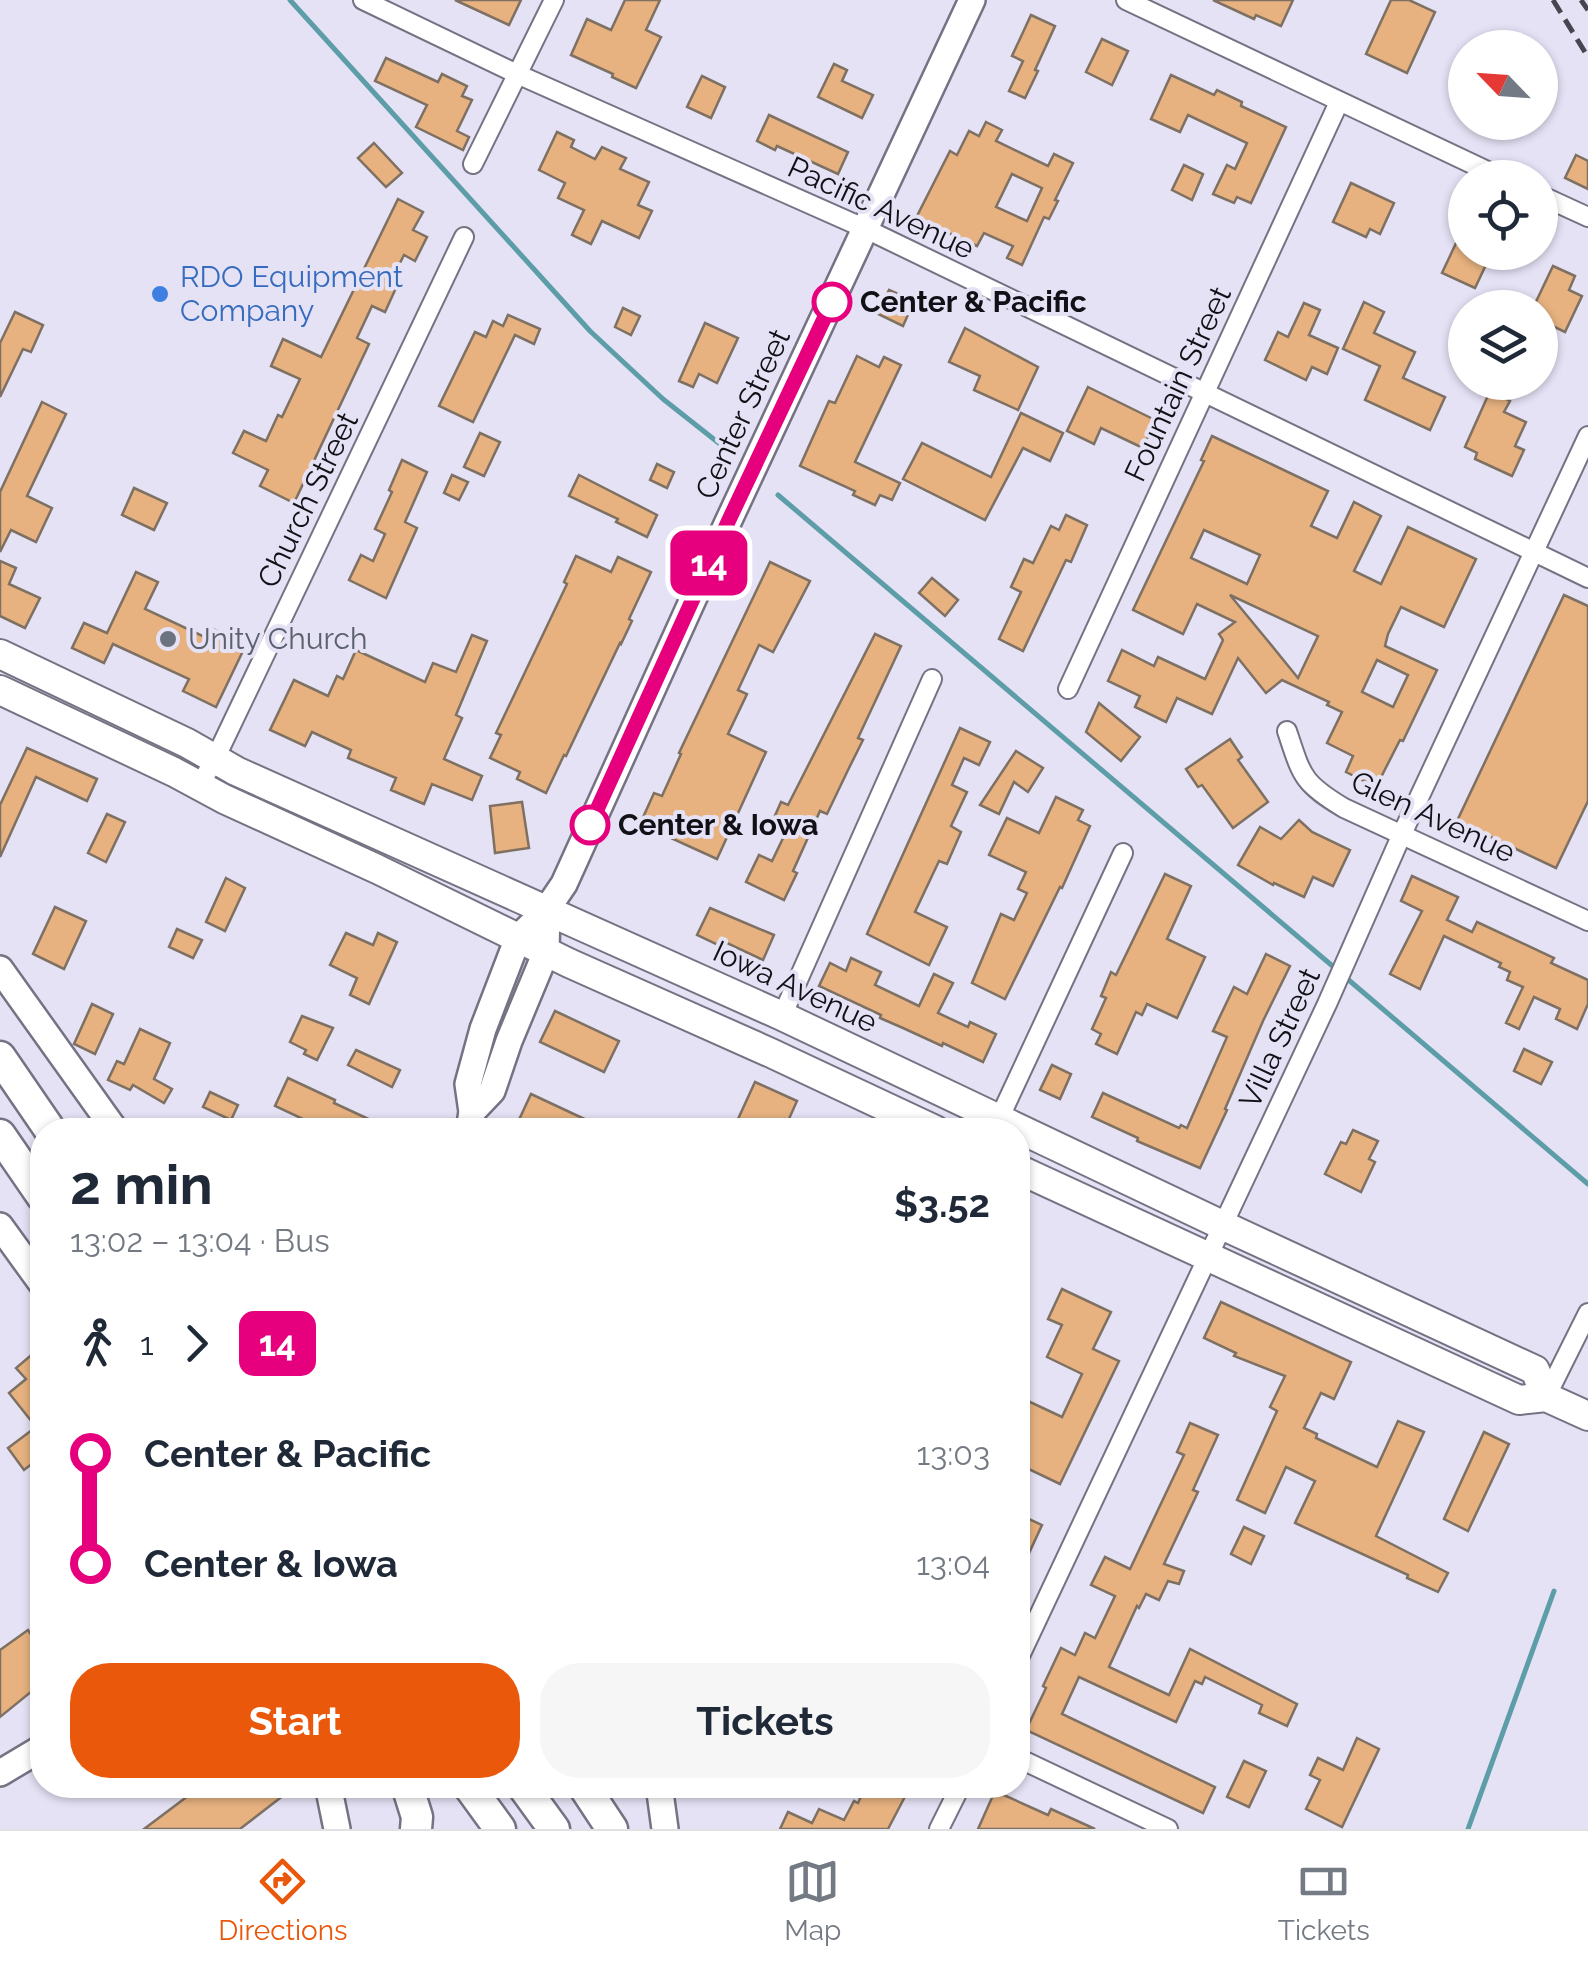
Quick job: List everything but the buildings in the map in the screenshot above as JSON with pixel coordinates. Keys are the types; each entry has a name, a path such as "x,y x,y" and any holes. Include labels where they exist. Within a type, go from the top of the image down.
{"highway":[{"path":"0,1057 42,1118"},
{"path":"0,1135 30,1179"},
{"path":"411,1798 416,1829"},
{"path":"477,1798 500,1829"},
{"path":"531,1798 554,1829"},
{"path":"591,1798 608,1824"},
{"path":"597,1798 608,1824"}],"main road":[{"name":"Center Street","path":"470,1118 468,1084 483,1029 518,938 547,909 564,884 972,0"},
{"name":"Iowa Avenue","path":"0,654 187,742 236,771 782,1016 997,1118"},
{"path":"0,690 546,952 910,1118"},
{"name":"Center Street","path":"472,1118 492,1092 508,1042 546,952 547,909"},
{"path":"0,968 106,1118"},
{"name":"Iowa Avenue","path":"1030,1134 1535,1370 1546,1397"},
{"name":"Iowa Avenue","path":"1030,1175 1519,1400 1546,1397 1588,1416"},
{"path":"0,1226 30,1267"},
{"path":"0,1773 30,1755"},
{"path":"331,1798 337,1829"},
{"path":"660,1798 665,1829"}],"street":[{"name":"Pacific Avenue","path":"363,0 517,74 866,229 1588,578"},
{"path":"473,164 554,0"},
{"path":"1126,0 1463,160"},
{"name":"Fountain Street","path":"1068,688 1338,102"},
{"path":"1558,203 1588,217"},
{"name":"Church Street","path":"200,786 464,238"},
{"name":"Villa Street","path":"1030,1614 1207,1257 1588,436"},
{"path":"782,1016 932,679"},
{"name":"Glen Avenue","path":"1287,731 1302,775 1320,793 1344,808 1588,921"},
{"path":"999,1118 1123,853"},
{"path":"1546,1397 1588,1313"},
{"path":"1030,1764 1168,1829"},
{"path":"939,1829 954,1798"}],"waterway":[{"path":"290,0 590,331 663,399 725,448"},
{"path":"778,495 1336,969"},
{"path":"1344,976 1588,1184"},
{"path":"1468,1829 1554,1591"}],"railway":[{"path":"1553,0 1588,57"},
{"path":"1581,0 1588,10"}],"bus line":[{"name":"14","path":"590,825 832,302"}],"place":[{"name":"RDO Equipment Company","path":"160,294"},
{"name":"Center & Pacific","path":"832,302"},
{"name":"Unity Church","path":"168,639"},
{"name":"Center & Iowa","path":"590,825"}]}
